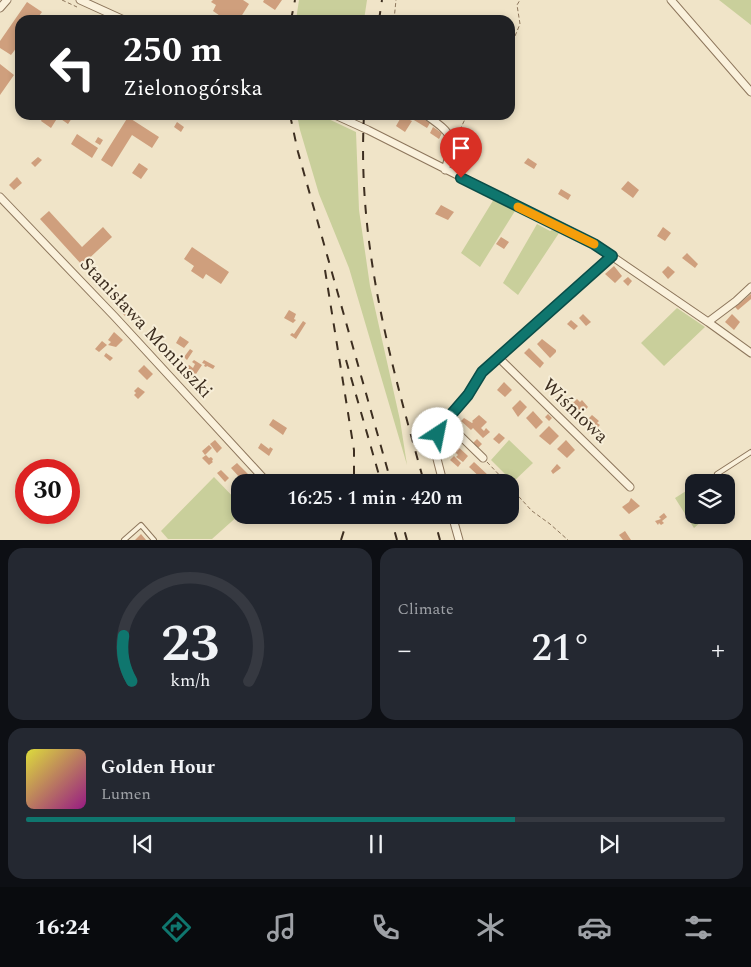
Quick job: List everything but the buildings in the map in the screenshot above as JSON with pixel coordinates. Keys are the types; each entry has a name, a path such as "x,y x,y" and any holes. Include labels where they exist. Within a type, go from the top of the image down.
{"street":[{"path":"0,8 7,0"},
{"path":"80,0 113,15"},
{"path":"671,0 751,92"},
{"path":"346,120 594,244 751,353"},
{"path":"432,120 448,132 451,138 451,148 445,170"},
{"name":"Stanisława Moniuszki","path":"0,197 115,317 260,474"},
{"path":"441,474 435,443 438,434 446,421 468,395 482,372 612,256"},
{"path":"708,322 751,287"},
{"name":"Wiśniowa","path":"498,358 630,487"},
{"path":"446,421 483,458"},
{"path":"455,524 459,540"}],"lane":[{"path":"717,474 751,452"},
{"path":"124,540 141,525 154,540"}],"path":[{"path":"394,15 396,0"},
{"path":"515,36 520,24 517,5 520,0"},
{"path":"451,148 465,120"},
{"path":"483,458 498,474"},
{"path":"519,497 532,511 568,540"}],"green space":[{"path":"299,0 367,0 365,15 297,15"},
{"path":"719,0 751,0 751,25"},
{"path":"298,120 331,120 356,132 359,210 370,286 400,420 407,465 349,268 319,194"},
{"path":"494,199 515,211 480,267 461,253"},
{"path":"537,224 550,231 559,233 518,295 503,283"},
{"path":"677,308 705,327 664,366 641,343"},
{"path":"509,440 533,463 519,476 519,474 505,474 491,460"},
{"path":"214,477 231,495 231,522 212,539 168,539 161,531"},
{"path":"685,492 685,514 675,498"}],"railway":[{"path":"292,15 295,0"},
{"path":"380,15 382,0"},
{"path":"291,120 298,152 389,474"},
{"path":"364,120 363,163 371,256 388,346 422,474"},
{"path":"325,270 354,450 354,474"},
{"path":"346,360 379,474"},
{"path":"341,540 346,524"},
{"path":"393,524 397,540"},
{"path":"403,524 407,540"},
{"path":"436,524 440,540"}],"slow traffic":[{"path":"518,207 594,244"}],"route":[{"path":"438,434 443,424 468,395 474,382 482,372 612,256 594,244 461,178"}]}
